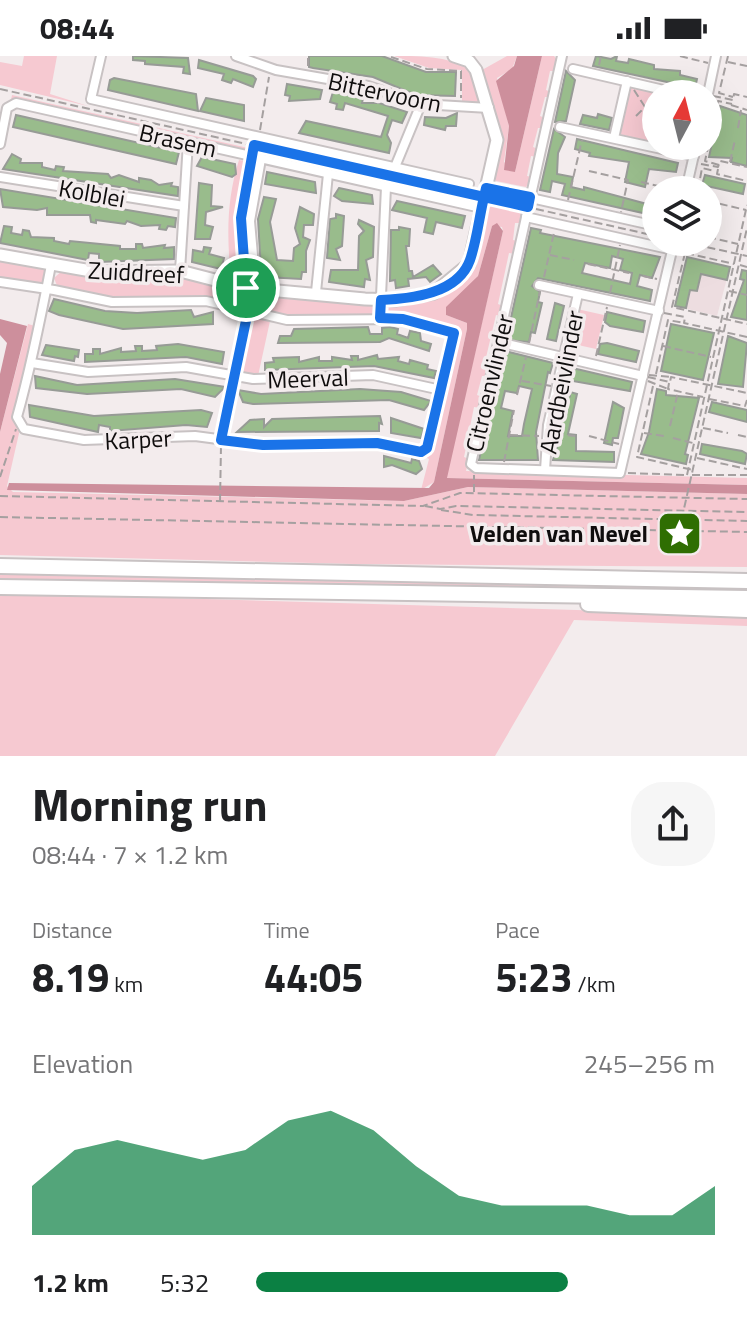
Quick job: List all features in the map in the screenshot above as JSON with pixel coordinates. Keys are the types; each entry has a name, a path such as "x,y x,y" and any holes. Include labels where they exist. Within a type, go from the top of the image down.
{"highway":[{"path":"0,566 747,579"},
{"path":"0,587 747,598"},
{"path":"502,595 606,606 747,610"}],"street":[{"path":"101,56 91,99 257,141 469,184"},
{"name":"Bittervoorn","path":"236,56 270,68 368,86 421,104 489,108"},
{"name":"Zuiddreef","path":"0,255 97,272 180,271 251,288 381,300 430,295 465,269 470,259 497,140 476,70 469,61 454,56"},
{"name":"Citroenvlinder","path":"562,56 567,68 554,126 530,197 505,343 471,464 476,468 620,473"},
{"path":"711,80 715,60"},
{"path":"567,68 642,85"},
{"path":"614,138 628,82"},
{"name":"Brasem","path":"0,144 7,108 12,103 386,187 484,198 530,197 642,223"},
{"path":"395,167 421,104"},
{"path":"554,126 642,145"},
{"path":"180,271 188,142"},
{"path":"251,288 250,221 256,158"},
{"path":"316,292 328,174"},
{"name":"Kolblei","path":"0,177 184,206"},
{"path":"380,318 386,187"},
{"path":"526,217 642,240"},
{"path":"620,473 626,446 652,379 651,344 672,256"},
{"path":"20,426 17,417 32,363 51,265"},
{"path":"0,282 112,302 206,301 287,320 403,319 454,333 441,390"},
{"path":"540,285 659,311"},
{"name":"Aardbeivlinder","path":"545,470 546,435 578,294"},
{"path":"505,343 652,379"},
{"name":"Meerval","path":"32,363 88,372 186,367 235,377 269,379 373,375 441,390"},
{"name":"Karper","path":"20,426 84,440 195,436 263,445 377,443 421,452 427,448 441,390"}],"path":[{"path":"308,56 308,75"},
{"path":"595,74 601,56"},
{"path":"680,56 715,60 725,67"},
{"path":"728,56 719,93 747,110"},
{"path":"391,57 427,69 461,71 461,107"},
{"path":"726,61 747,66"},
{"path":"251,288 241,218 256,158 270,68"},
{"path":"628,82 642,103"},
{"path":"0,89 257,141 484,198 642,233"},
{"path":"722,97 733,100"},
{"path":"747,97 718,101 705,161 747,181"},
{"path":"738,128 741,109"},
{"path":"636,116 642,110"},
{"path":"567,205 583,132"},
{"path":"730,164 735,140"},
{"path":"696,160 718,168"},
{"path":"718,168 720,161 747,167"},
{"path":"701,176 702,168 718,168"},
{"path":"589,171 628,180 619,217"},
{"path":"722,204 747,208 743,245"},
{"path":"679,531 712,357 734,264 747,228"},
{"path":"517,395 525,348 555,229"},
{"path":"722,240 743,245"},
{"path":"722,250 747,256"},
{"path":"687,475 696,457 739,265 738,254"},
{"path":"549,255 574,260"},
{"path":"684,256 672,307 747,324"},
{"path":"698,256 747,267"},
{"path":"588,264 629,273"},
{"path":"643,276 666,281"},
{"path":"727,291 747,295"},
{"path":"220,502 221,440 248,311"},
{"path":"659,311 685,317"},
{"path":"684,323 687,311"},
{"path":"690,470 636,457 668,320 747,337"},
{"path":"651,344 712,357"},
{"path":"652,379 671,377 747,393"},
{"path":"668,389 671,377"},
{"path":"652,379 670,382"},
{"path":"652,379 668,389 704,398 746,406 747,400"},
{"path":"521,380 556,388"},
{"path":"670,426 678,391"},
{"path":"504,463 514,410"},
{"path":"0,477 15,430 20,426"},
{"path":"698,426 728,433"},
{"path":"643,432 664,436"},
{"path":"508,435 575,436"},
{"path":"738,435 747,437"},
{"path":"589,436 626,446"},
{"path":"673,438 694,443"},
{"path":"696,457 747,469"},
{"path":"734,475 736,466"},
{"path":"620,473 747,475"},
{"path":"473,477 474,493"},
{"path":"423,506 460,493 747,499"},
{"path":"0,496 423,506 473,515 747,521"},
{"path":"440,509 456,506 747,512"},
{"path":"0,517 747,532"}],"shaded area":[{"path":"24,56 57,56 50,94 88,106 0,85 0,62 22,66"},
{"path":"394,56 437,58 467,67 476,73 480,102 464,104 462,101 462,70 429,68"},
{"path":"507,56 517,56 512,69 497,78 509,126 504,162 515,172 542,56 554,56 558,61 556,71 550,71 546,90 551,92 550,97 545,97 540,116 545,118 543,128 538,128 533,147 538,149 537,157 531,156 527,176 532,177 526,187 496,181 494,177 502,132 482,70"},
{"path":"517,56 542,56 515,172 504,170 509,126 496,81 514,66"},
{"path":"630,86 642,89 642,140 619,134"},
{"path":"12,95 476,199 475,203 11,100"},
{"path":"260,140 461,185 460,190 258,144"},
{"path":"239,160 251,162 256,167 247,219 252,280 248,284 231,280 228,234"},
{"path":"486,201 524,211 521,223 515,223 515,254 509,253 498,304 503,306 500,316 496,315 484,366 489,368 487,376 482,376 477,395 482,397 480,408 474,407 470,427 475,428 473,439 468,438 464,457 469,459 466,471 747,478 747,485 446,478 503,231 502,227 492,226 478,276 446,315 467,323 467,329 434,482 421,490 429,459 423,456 431,449 457,331 391,316 387,314 386,306 437,297 466,273"},
{"path":"497,223 503,231 447,478 747,485 747,494 468,487 404,501 7,490 9,483 429,488 434,482 467,329 467,323 446,315 446,307 478,276 492,226"},
{"path":"687,257 730,267 717,316 675,306"},
{"path":"0,258 44,268 44,285 0,278"},
{"path":"63,270 177,275 374,303 373,315 287,317 208,299 116,299 58,288 54,278"},
{"path":"577,309 604,315 596,349 569,343"},
{"path":"249,316 270,321 258,376 238,374"},
{"path":"0,319 27,326 0,432 0,374 7,343 0,335"},
{"path":"28,324 35,326 15,421 20,429 7,486 13,492 404,501 468,487 747,494 747,567 354,564 0,555 0,432"},
{"path":"0,571 605,587 747,587 747,593 0,583"},
{"path":"0,593 747,615 747,626 574,620 495,756 0,756"}],"building":[{"path":"133,56 188,58 190,74 183,73 184,67 145,64 145,61 133,60"},
{"path":"309,56 382,56 426,72 456,72 455,96 416,95 373,77 309,67"},
{"path":"596,56 611,59 617,56 616,61 628,63 629,59 654,65 654,69 680,71 680,75 697,79 658,80 593,66"},
{"path":"199,60 253,76 256,79 253,87 233,79 231,83 222,80 224,74 198,68"},
{"path":"566,71 575,80 566,121 555,122"},
{"path":"114,78 196,94 198,111 108,90 110,80"},
{"path":"287,84 322,90 320,99 289,101 290,96 285,95"},
{"path":"333,92 363,98 362,103 379,103 407,112 402,123 392,120 387,135 391,143 389,153 299,133 306,121 381,137 388,116 345,103 343,110 336,109 337,104 330,102"},
{"path":"206,98 244,105 244,121 200,111"},
{"path":"722,107 747,115 747,166 731,162 732,158 722,158"},
{"path":"457,113 456,126 446,126 445,130 424,125 425,117 446,118"},
{"path":"598,114 612,118 609,130 580,124 583,115 597,118"},
{"path":"16,115 179,152 176,164 13,127"},
{"path":"554,129 565,137 558,153 557,174 573,177 571,187 584,190 584,187 642,203 642,213 562,195 565,184 552,181 550,192 540,190"},
{"path":"577,139 642,154 642,160 678,163 676,172 649,169 647,176 642,176 642,186 625,182 629,162 589,156 590,153 575,149"},
{"path":"12,154 21,159 20,163 42,163 42,167 55,170 56,166 64,167 63,171 108,174 111,178 119,175 139,182 139,178 151,180 159,185 172,183 171,186 178,187 178,196 3,169"},
{"path":"202,157 235,164 236,174 232,177 197,166"},
{"path":"267,172 315,182 316,193 265,184"},
{"path":"722,179 745,184 743,194 722,189"},
{"path":"199,183 212,185 211,206 223,207 206,212 205,225 213,227 210,239 195,239"},
{"path":"339,188 372,195 373,204 342,201 334,196"},
{"path":"0,189 176,218 175,227 168,226 166,230 159,229 160,225 141,226 127,221 125,224 96,220 96,223 91,222 90,215 47,215 47,208 3,207"},
{"path":"264,197 276,199 270,222 277,260 293,261 294,248 300,244 295,228 300,207 314,214 313,225 304,225 303,237 310,240 306,251 306,272 302,272 301,279 266,277 266,270 261,270 258,219"},
{"path":"397,201 465,216 462,228 436,222 433,234 424,232 427,218 392,210"},
{"path":"336,214 344,216 342,246 336,249 340,260 327,258 330,219 336,218"},
{"path":"359,220 374,227 373,257 366,260 370,280 365,279 364,287 329,282 331,270 358,270 359,236 364,231 358,224"},
{"path":"4,226 12,227 11,233 22,235 23,230 29,231 31,237 54,238 54,241 69,244 70,241 120,246 120,249 136,249 136,244 142,244 143,248 165,245 164,248 174,247 174,259 99,262 99,254 89,253 88,260 0,243"},
{"path":"399,227 410,229 409,246 406,246 409,271 412,271 413,277 433,265 441,274 430,282 426,277 408,279 409,286 396,288 395,280 390,281 391,230 399,230"},
{"path":"531,228 541,230 540,233 642,253 642,256 660,257 652,278 640,275 637,286 652,290 650,301 538,278 532,286 540,292 538,302 542,303 535,333 531,332 529,342 506,340","holes":["612,256 623,259 620,270 632,273 630,284 582,273 585,263 610,268"]},
{"path":"204,247 211,248 209,254 224,258 221,269 192,262 193,250 203,252"},
{"path":"687,257 730,267 727,280 701,274 697,291 690,290 686,308 675,306"},
{"path":"742,270 747,271 747,320 731,317 744,280 740,279"},
{"path":"54,299 105,311 191,310 194,317 213,312 213,324 123,329 49,311"},
{"path":"555,303 564,306 556,341 547,339"},
{"path":"607,312 645,321 643,332 610,326 605,322"},
{"path":"671,324 714,333 703,380 661,371"},
{"path":"368,327 370,334 382,334 382,328 390,327 398,329 397,334 408,338 410,331 420,333 421,341 431,344 429,351 389,338 380,342 278,343 280,336 291,336 294,329"},
{"path":"728,336 747,343 743,387 718,384"},
{"path":"178,344 224,352 222,364 186,357 85,362 85,354 93,354 93,349 100,349 100,354 121,348 121,352 136,351 135,346 142,346 142,351"},
{"path":"600,344 639,351 636,362 598,354"},
{"path":"46,345 79,350 78,357 75,356 74,361 42,355"},
{"path":"504,347 509,352 553,363 548,372 536,432 538,460 479,460","holes":["519,386 532,389 522,436 508,436 513,411 501,408 505,391 517,393"]},
{"path":"377,355 378,359 399,357 398,361 409,364 410,360 428,365 427,369 436,371 434,378 374,366 265,370 265,363 274,362 273,358 299,357 299,362 319,357 319,361 332,361 332,357 352,360 351,356 358,356 358,360"},
{"path":"568,367 632,382 630,391 567,380"},
{"path":"35,376 77,385 175,379 225,387 215,397 181,389 87,394 36,388"},
{"path":"360,389 401,392 431,401 424,410 389,400 253,404 243,402 238,390 261,394"},
{"path":"657,389 666,391 666,395 699,398 685,454 688,455 686,464 641,454 649,432"},
{"path":"570,392 577,394 568,434 576,435 576,451 614,452 614,462 553,460 563,426 557,425 564,394 570,396"},
{"path":"613,402 624,408 618,438 613,438 612,445 604,443"},
{"path":"712,402 747,410 747,422 709,412"},
{"path":"29,405 94,416 201,410 212,413 207,427 186,425 110,431 110,427 99,425 98,432 30,417"},
{"path":"380,416 382,424 379,423 379,431 237,432 250,420 264,419 264,427 272,419"},
{"path":"391,418 424,429 421,438 391,433"},
{"path":"702,444 742,451 747,454 745,464 700,454"},
{"path":"384,456 411,463 412,459 419,461 422,469 416,474 392,465 384,467"}],"place":[{"name":"Velden van Nevel","path":"679,533"}],"route":[{"path":"246,288 241,218 254,145 484,197 486,188 530,197 528,207 484,197 469,264 465,269 430,295 381,300 380,318 403,319 454,333 427,448 421,452 377,443 263,445 221,440 248,311 246,288"}]}
